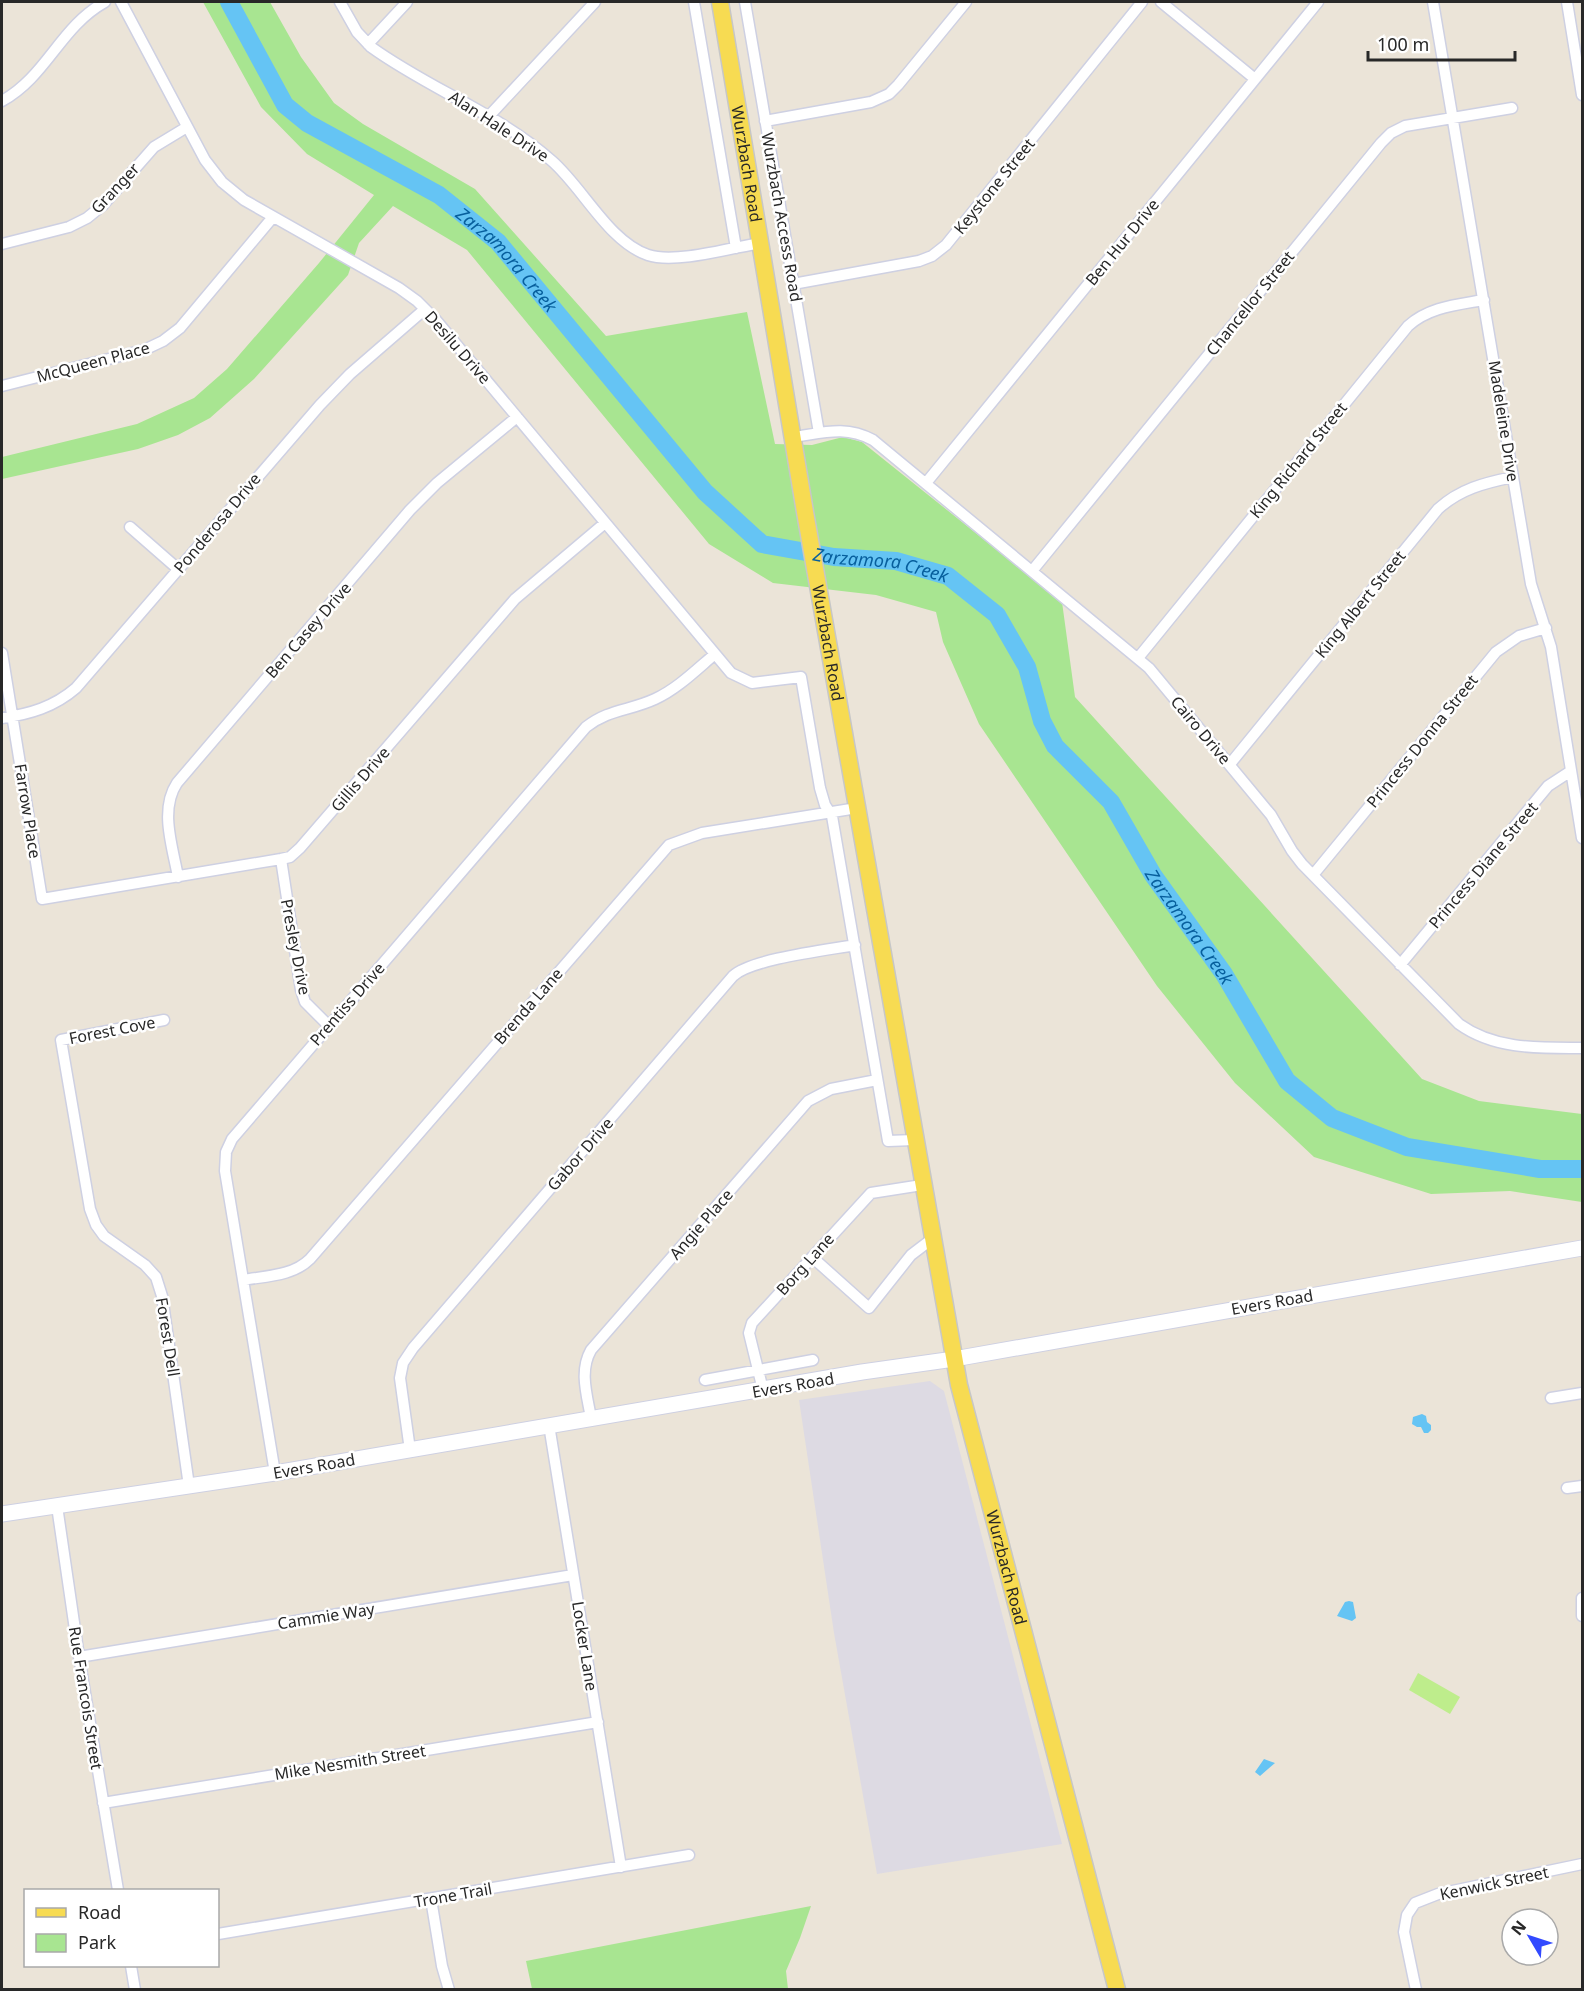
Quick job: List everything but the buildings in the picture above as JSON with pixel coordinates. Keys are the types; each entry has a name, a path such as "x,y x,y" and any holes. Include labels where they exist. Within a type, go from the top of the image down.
{"main road":[{"name":"Wurzbach Road","path":"720,2 792,437 914,1140 961,1395 1117,1989"},
{"name":"Evers Road","path":"2,1514 275,1473 862,1372 954,1359 1582,1248"}],"street":[{"path":"2,101 31,80 81,17 105,2"},
{"name":"Desilu Drive","path":"121,2 187,128 205,160 222,182 244,200 399,288 425,309 731,673 752,683 801,677"},
{"name":"Alan Hale Drive","path":"340,2 357,32 368,44 381,54 525,139 562,170 614,232 637,249 648,255 667,259 760,243"},
{"path":"368,44 407,2"},
{"path":"489,116 595,2"},
{"path":"694,2 736,248"},
{"name":"Wurzbach Access Road","path":"745,2 819,433"},
{"path":"765,121 871,102 889,94 966,2"},
{"name":"Keystone Street","path":"793,284 919,261 932,256 946,245 1142,2"},
{"path":"1161,2 1255,79"},
{"name":"Ben Hur Drive","path":"926,483 1318,2"},
{"name":"Madeleine Drive","path":"1433,2 1531,584 1546,628 1582,838"},
{"path":"1567,2 1582,95"},
{"name":"Chancellor Street","path":"1032,571 1391,133 1405,126 1512,108"},
{"name":"Granger","path":"2,244 69,226 87,218 103,206 154,147 187,128"},
{"name":"McQueen Place","path":"2,386 134,353 163,341 180,328 273,217"},
{"name":"King Richard Street","path":"1138,658 1408,326 1419,316 1436,309 1484,300"},
{"name":"Ponderosa Drive","path":"7,717 42,709 66,697 76,688 320,405 350,374 425,309"},
{"name":"Ben Casey Drive","path":"178,878 168,816 168,802 177,783 410,510 437,483 517,417"},
{"name":"Cairo Drive","path":"792,437 848,430 873,440 1138,658 1230,764 1270,815 1292,851 1313,875 1455,1020 1476,1035 1505,1045 1582,1048"},
{"name":"King Albert Street","path":"1230,764 1438,509 1464,491 1483,483 1513,477"},
{"name":"Gillis Drive","path":"42,899 178,878 290,857 514,599 605,523"},
{"path":"129,527 178,569"},
{"name":"Princess Donna Street","path":"1313,875 1496,652 1519,636 1546,628"},
{"name":"Farrow Place","path":"2,653 7,717 42,899"},
{"name":"Prentiss Drive","path":"275,1473 225,1171 226,1152 232,1139 586,727 612,711 637,706 658,698 715,654"},
{"name":"Wurzbach Road","path":"801,677 820,788 825,805 831,813 888,1141 914,1140"},
{"name":"Princess Diane Street","path":"1400,965 1548,786 1571,771"},
{"name":"Brenda Lane","path":"243,1280 293,1271 301,1268 310,1259 669,844 702,833 857,808"},
{"name":"Presley Drive","path":"281,859 301,990 306,1002 329,1026"},
{"name":"Gabor Drive","path":"410,1450 400,1378 403,1364 413,1348 725,985 738,971 755,963 855,945"},
{"name":"Forest Cove","path":"61,1040 164,1020"},
{"name":"Forest Dell","path":"61,1040 90,1209 96,1225 112,1243 145,1265 156,1278 162,1296 189,1486"},
{"name":"Angie Place","path":"591,1418 584,1376 586,1359 591,1350 808,1101 831,1089 877,1080"},
{"name":"Borg Lane","path":"763,1390 749,1332 752,1323 871,1193 922,1185"},
{"path":"812,1257 869,1308 911,1255 932,1239"},
{"path":"705,1380 813,1360"},
{"path":"1551,1398 1582,1393"},
{"name":"Locker Lane","path":"549,1425 621,1867"},
{"path":"1567,1488 1582,1486"},
{"name":"Rue Francois Street","path":"57,1506 79,1657 118,1889"},
{"name":"Cammie Way","path":"79,1657 573,1575"},
{"path":"1582,1598 1582,1616"},
{"name":"Mike Nesmith Street","path":"103,1803 598,1722"},
{"name":"Trone Trail","path":"219,1934 689,1855"},
{"name":"Kenwick Street","path":"1416,1989 1404,1932 1409,1910 1421,1899 1582,1864"},
{"path":"431,1899 442,1966 449,1989"},
{"path":"131,1967 135,1989"}],"shaded area":[{"path":"930,1381 944,1391 1062,1844 877,1874 834,1633 799,1400"}],"green space":[{"path":"203,2 270,2 301,57 334,103 363,124 475,189 606,336 747,312 775,444 812,445 843,437 862,442 1062,602 1075,697 1422,1079 1479,1101 1582,1114 1582,1202 1510,1191 1431,1194 1314,1157 1235,1083 1157,986 979,724 943,642 936,612 876,595 773,583 709,544 467,250 393,206 359,243 348,275 254,379 210,418 178,435 138,449 2,479 2,457 137,424 194,398 227,369 319,263 374,195 307,154 261,107"},
{"path":"1418,1673 1460,1697 1450,1714 1409,1690"},
{"path":"811,1906 786,1971 788,1989 532,1989 526,1961"}],"water":[{"path":"1422,1414 1426,1416 1427,1422 1431,1425 1428,1433 1424,1433 1421,1427 1412,1424 1413,1417"},
{"path":"1345,1602 1353,1602 1356,1618 1352,1621 1337,1616"},
{"path":"1264,1759 1275,1763 1260,1776 1255,1772"}],"waterway":[{"name":"Zarzamora Creek","path":"229,2 285,105 307,123 439,195 498,242 705,492 762,544 834,557 896,561 948,576 997,615 1027,667 1042,721 1055,746 1111,802 1153,875 1224,974 1287,1081 1332,1118 1407,1147 1540,1169 1582,1169"}]}
